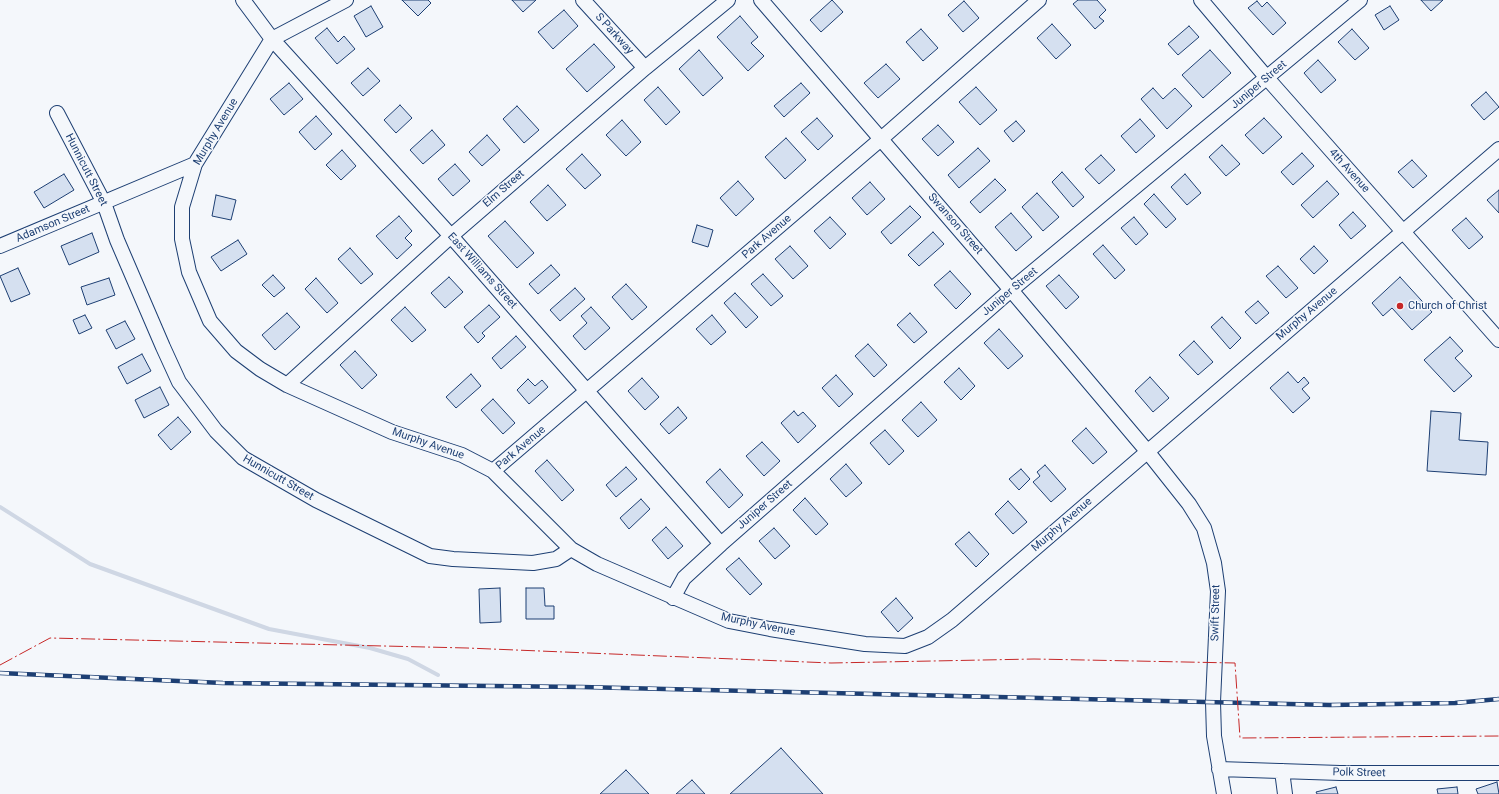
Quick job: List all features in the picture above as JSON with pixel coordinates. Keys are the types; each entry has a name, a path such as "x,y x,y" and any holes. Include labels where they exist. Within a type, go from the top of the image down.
{"street":[{"name":"East Williams Street","path":"243,0 272,39 451,236 588,390 721,544"},
{"path":"272,39 346,0"},
{"name":"S Parkway","path":"583,0 645,68"},
{"name":"Elm Street","path":"287,385 451,236 645,68 728,0"},
{"name":"Swanson Street","path":"761,0 881,138 1147,451"},
{"name":"Park Avenue","path":"493,472 1039,0"},
{"name":"4th Avenue","path":"1201,0 1267,78 1499,340"},
{"name":"Juniper Street","path":"673,598 684,578 721,544 1011,290 1360,0"},
{"name":"Murphy Avenue","path":"272,39 195,164 182,207 182,239 189,272 210,321 236,351 260,370 287,385 392,432 462,455 493,472 571,549 596,564 729,621 865,644 905,646 928,637 952,620 1499,149"},
{"name":"Hunnicutt Street","path":"56,113 104,203 117,240 179,382 216,431 243,458 316,500 430,556 453,559 533,563 556,559 571,549"},
{"name":"Adamson Street","path":"0,246 195,164"},
{"name":"Swift Street","path":"1147,451 1189,504 1204,528 1214,563 1218,591 1212,702 1214,736 1224,794"},
{"name":"Polk Street","path":"1219,769 1499,773"},
{"path":"1282,771 1285,794"}],"building":[{"path":"402,0 428,0 431,3 418,16"},
{"path":"512,0 536,0 523,12"},
{"path":"832,0 843,12 821,32 810,20"},
{"path":"1078,0 1097,0 1106,10 1099,17 1104,21 1095,29 1073,4"},
{"path":"1421,0 1443,0 1431,11"},
{"path":"964,1 979,18 963,32 948,15"},
{"path":"1257,1 1262,7 1267,2 1286,23 1273,35 1248,8"},
{"path":"371,6 383,27 366,37 354,16"},
{"path":"1390,6 1399,20 1384,30 1375,15"},
{"path":"564,10 578,26 553,49 538,32"},
{"path":"740,16 758,37 751,43 764,56 748,71 717,37"},
{"path":"1052,24 1071,45 1056,59 1037,38"},
{"path":"1189,26 1199,37 1178,55 1168,44"},
{"path":"327,28 338,42 344,36 355,49 337,64 315,38"},
{"path":"921,29 938,48 923,61 906,42"},
{"path":"1352,29 1369,48 1355,60 1338,42"},
{"path":"594,44 615,67 587,92 566,69"},
{"path":"699,50 723,78 703,96 679,69"},
{"path":"1210,50 1231,73 1203,98 1182,75"},
{"path":"1318,60 1336,80 1321,93 1304,73"},
{"path":"886,64 900,79 878,98 864,83"},
{"path":"368,68 380,81 363,96 351,83"},
{"path":"289,83 303,99 284,115 270,99"},
{"path":"801,83 810,93 784,117 774,106"},
{"path":"658,87 680,112 666,125 644,100"},
{"path":"976,87 997,110 980,125 959,102"},
{"path":"1153,88 1163,99 1175,88 1192,106 1167,129 1141,99"},
{"path":"1486,92 1499,107 1484,120 1471,105"},
{"path":"400,105 412,118 396,133 384,120"},
{"path":"517,106 539,130 524,143 503,119"},
{"path":"316,116 332,134 315,150 299,132"},
{"path":"817,118 833,136 818,150 801,132"},
{"path":"1264,118 1282,137 1263,154 1245,135"},
{"path":"1140,119 1155,136 1136,153 1121,136"},
{"path":"622,120 641,142 626,156 606,135"},
{"path":"1016,121 1025,131 1013,142 1004,131"},
{"path":"938,125 954,142 938,156 922,139"},
{"path":"432,130 445,145 423,164 410,150"},
{"path":"487,135 500,150 482,166 469,152"},
{"path":"786,138 806,160 785,179 765,157"},
{"path":"1222,145 1240,164 1226,176 1209,157"},
{"path":"978,148 990,161 959,188 948,175"},
{"path":"342,150 356,166 341,180 326,165"},
{"path":"1302,153 1314,166 1293,185 1281,172"},
{"path":"582,154 601,175 585,189 566,169"},
{"path":"1101,155 1115,170 1099,184 1085,169"},
{"path":"1412,160 1427,176 1413,188 1398,172"},
{"path":"455,164 470,181 453,196 438,179"},
{"path":"1062,172 1084,197 1073,207 1052,182"},
{"path":"64,174 74,190 44,208 34,192"},
{"path":"1185,174 1201,193 1187,205 1171,187"},
{"path":"995,179 1006,190 980,213 970,202"},
{"path":"738,181 754,199 736,216 720,198"},
{"path":"1327,181 1339,194 1313,218 1301,205"},
{"path":"870,182 885,199 867,215 852,198"},
{"path":"548,185 566,205 547,221 530,202"},
{"path":"1499,190 1499,213 1487,200"},
{"path":"1037,193 1059,217 1043,231 1022,207"},
{"path":"1154,194 1176,219 1166,228 1144,204"},
{"path":"216,195 236,200 231,220 212,216"},
{"path":"910,206 921,217 891,244 881,232"},
{"path":"1353,212 1366,226 1351,239 1339,225"},
{"path":"1011,213 1032,237 1016,251 995,227"},
{"path":"399,216 412,231 405,238 412,245 397,259 376,236"},
{"path":"830,217 846,234 830,249 814,231"},
{"path":"1134,217 1148,234 1136,245 1121,228"},
{"path":"1466,218 1483,237 1469,249 1452,230"},
{"path":"505,221 534,253 517,268 488,236"},
{"path":"697,225 713,230 708,247 692,242"},
{"path":"933,232 944,244 919,266 908,255"},
{"path":"92,233 99,252 69,265 61,246"},
{"path":"238,240 247,254 221,271 211,257"},
{"path":"1103,245 1125,270 1115,279 1093,254"},
{"path":"790,246 808,266 793,279 775,259"},
{"path":"1314,246 1328,261 1314,274 1300,259"},
{"path":"350,248 373,274 361,284 338,259"},
{"path":"551,265 560,275 538,294 529,284"},
{"path":"1278,266 1298,288 1286,298 1266,276"},
{"path":"18,268 30,294 11,302 0,276"},
{"path":"950,271 971,294 956,309 934,285"},
{"path":"763,274 783,296 771,306 751,284"},
{"path":"273,275 285,288 274,297 262,285"},
{"path":"1059,275 1079,297 1066,309 1046,286"},
{"path":"449,277 463,292 445,308 431,293"},
{"name":"Church of Christ","path":"1400,277 1432,312 1412,330 1392,308 1383,316 1372,303"},
{"path":"109,278 115,295 87,305 81,287"},
{"path":"316,278 338,303 327,313 305,289"},
{"path":"626,284 647,307 632,320 612,297"},
{"path":"575,288 585,299 560,321 550,310"},
{"path":"735,293 758,317 746,328 724,303"},
{"path":"1258,301 1269,313 1256,324 1245,312"},
{"path":"489,305 500,317 482,333 485,336 478,343 464,327"},
{"path":"405,307 426,330 412,342 391,320"},
{"path":"591,307 610,328 585,350 573,336 587,323 581,316"},
{"path":"287,313 300,327 275,350 262,335"},
{"path":"910,313 927,332 914,343 897,325"},
{"path":"85,315 92,328 79,334 73,320"},
{"path":"712,315 726,332 711,345 696,329"},
{"path":"1222,317 1241,338 1230,349 1211,327"},
{"path":"125,321 135,339 116,349 106,330"},
{"path":"999,329 1023,356 1008,369 984,343"},
{"path":"516,336 526,347 501,369 492,358"},
{"path":"1450,337 1463,351 1455,358 1472,376 1454,392 1424,360"},
{"path":"1194,341 1213,362 1198,375 1179,355"},
{"path":"868,344 887,365 874,377 855,356"},
{"path":"355,351 377,375 362,389 340,365"},
{"path":"142,354 151,371 127,384 118,367"},
{"path":"959,368 975,386 961,400 944,382"},
{"path":"1288,372 1298,383 1304,377 1309,383 1302,389 1310,398 1293,413 1270,388"},
{"path":"471,374 481,386 456,408 446,397"},
{"path":"836,375 853,394 839,407 822,388"},
{"path":"1150,377 1169,398 1153,412 1135,391"},
{"path":"642,378 659,397 645,410 628,391"},
{"path":"528,379 535,386 542,380 548,387 529,404 517,390"},
{"path":"160,387 169,405 144,418 135,400"},
{"path":"493,399 515,423 503,434 481,410"},
{"path":"921,402 937,420 918,437 902,420"},
{"path":"678,407 687,418 669,434 660,424"},
{"path":"794,411 798,416 803,412 816,426 798,443 781,423"},
{"path":"1431,411 1461,413 1459,440 1488,442 1486,475 1427,471"},
{"path":"178,417 191,432 171,450 158,435"},
{"path":"1086,428 1107,452 1093,464 1072,441"},
{"path":"885,430 904,451 889,465 870,443"},
{"path":"762,442 780,461 764,476 746,456"},
{"path":"547,460 574,490 562,501 535,471"},
{"path":"846,464 862,483 846,497 830,479"},
{"path":"1045,465 1066,489 1051,502 1033,482 1040,476 1037,472"},
{"path":"626,467 637,479 616,497 606,485"},
{"path":"720,469 743,495 729,508 706,482"},
{"path":"1021,469 1030,479 1019,490 1009,479"},
{"path":"805,498 828,524 816,535 793,510"},
{"path":"641,499 650,509 629,529 620,518"},
{"path":"1008,501 1027,522 1013,534 995,514"},
{"path":"666,527 683,546 668,559 652,540"},
{"path":"774,528 790,546 775,559 759,541"},
{"path":"969,532 989,554 976,567 955,544"},
{"path":"739,558 762,584 750,595 726,569"},
{"path":"500,588 501,622 480,623 479,589"},
{"path":"526,588 544,588 545,606 554,606 554,619 526,619"},
{"path":"896,598 913,618 898,632 881,612"},
{"path":"781,748 823,794 730,794"},
{"path":"626,770 649,794 600,794"},
{"path":"692,780 705,794 676,794"},
{"path":"1497,782 1499,794 1478,794 1476,789"},
{"path":"1336,787 1338,794 1317,794 1316,792"},
{"path":"1457,787 1458,794 1438,794 1437,789"}],"waterway":[{"path":"0,507 90,564 269,629 370,648 408,659 438,675"}],"railway":[{"path":"0,673 223,683 582,687 1330,705 1455,703 1499,699"}],"power":[{"path":"0,665 50,638 467,648 831,663 1034,659 1235,663 1240,738 1499,736"}],"place":[{"name":"Church of Christ","path":"1400,306"}]}
